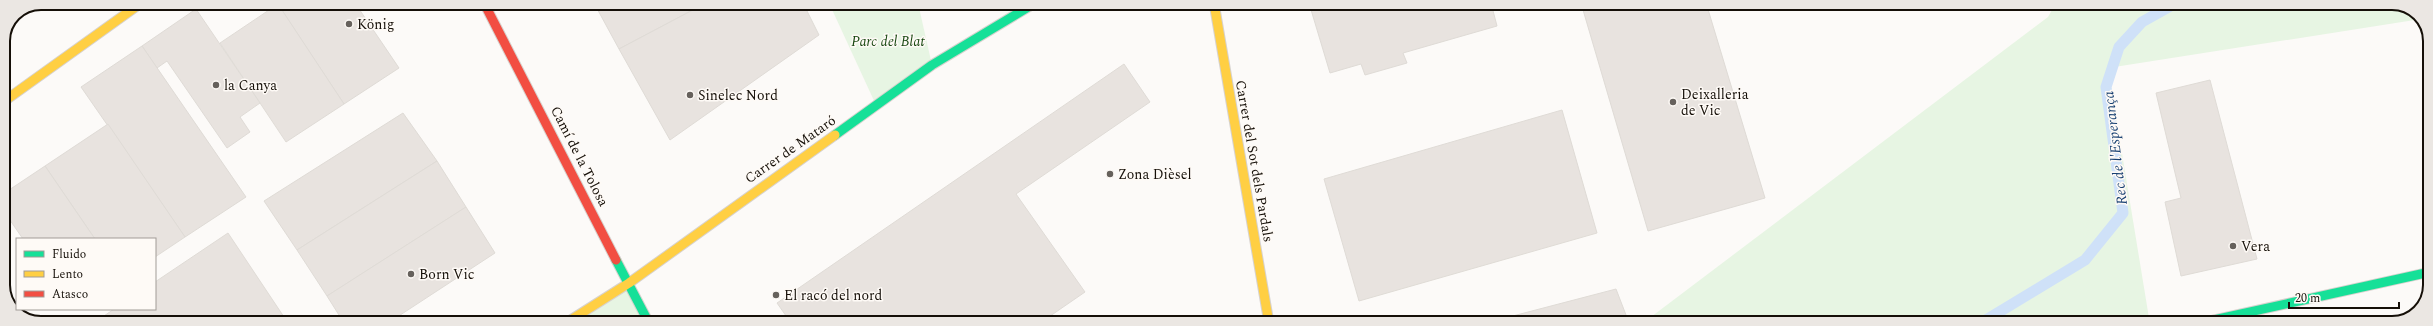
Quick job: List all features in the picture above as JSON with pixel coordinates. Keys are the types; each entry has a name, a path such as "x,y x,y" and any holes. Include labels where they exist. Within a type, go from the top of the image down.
{"street":[{"path":"10,97 131,10"},
{"name":"Camí de la Tolosa","path":"488,10 646,316"},
{"name":"Carrer de Mataró","path":"577,316 629,283 932,65 1023,10"},
{"name":"Carrer del Sot dels Pardals","path":"1215,10 1268,316"},
{"path":"2232,316 2423,274"}],"green space":[{"name":"Parc del Blat","path":"832,10 920,10 932,65 876,105"},
{"path":"2052,10 2396,10 2406,13 2415,20 2108,68 2149,316 1652,316 2048,17"},
{"path":"629,283 646,316 577,316"}],"building":[{"name":"la Canya","path":"197,10 260,103 240,117 250,132 227,148 167,61 157,68 142,46"},
{"path":"269,10 282,10 344,104 286,142 220,43"},
{"path":"282,10 360,10 399,68 344,104"},
{"path":"598,10 693,10 619,49"},
{"name":"Sinelec Nord","path":"693,10 806,10 819,35 670,140 619,49"},
{"path":"1311,10 1493,10 1497,26 1403,53 1407,63 1365,75 1361,64 1330,73"},
{"name":"Deixalleria de Vic","path":"1583,10 1708,10 1765,198 1648,231"},
{"path":"142,46 246,197 185,237 81,87"},
{"path":"1124,64 1150,102 1016,194 1085,292 1050,316 786,316 777,303"},
{"path":"2210,80 2257,259 2181,276 2165,202 2181,198 2156,93"},
{"path":"1562,110 1597,233 1359,301 1324,179"},
{"path":"403,113 437,161 297,250 264,201"},
{"path":"108,124 185,237 156,256 156,238 94,238 45,166"},
{"path":"437,161 466,207 327,296 297,250"},
{"path":"45,166 94,238 22,238 10,220 10,189"},
{"name":"Born Vic","path":"466,207 495,253 399,316 340,316 327,296"},
{"path":"228,233 283,316 104,316 113,310 156,310 156,281"},
{"path":"1616,289 1626,315 1624,316 1513,316"}],"waterway":[{"name":"Rec de l'Esperança","path":"1993,316 2085,260 2123,213 2106,87 2119,47 2142,22 2163,10"}],"traffic: fast":[{"path":"835,135 932,65 1023,10"},
{"path":"616,260 645,316"},
{"path":"2232,316 2423,274"}],"traffic: slow":[{"path":"10,97 131,10"},
{"path":"1215,10 1268,316"},
{"path":"577,316 629,283 835,135"}],"traffic: jam":[{"path":"488,10 616,260"}],"place":[{"name":"König","path":"349,24"},
{"name":"la Canya","path":"216,85"},
{"name":"Sinelec Nord","path":"690,95"},
{"name":"Deixalleria de Vic","path":"1673,102"},
{"name":"Zona Dièsel","path":"1110,174"},
{"name":"Vera","path":"2233,246"},
{"name":"Born Vic","path":"411,274"},
{"name":"El racó del nord","path":"776,295"}]}
